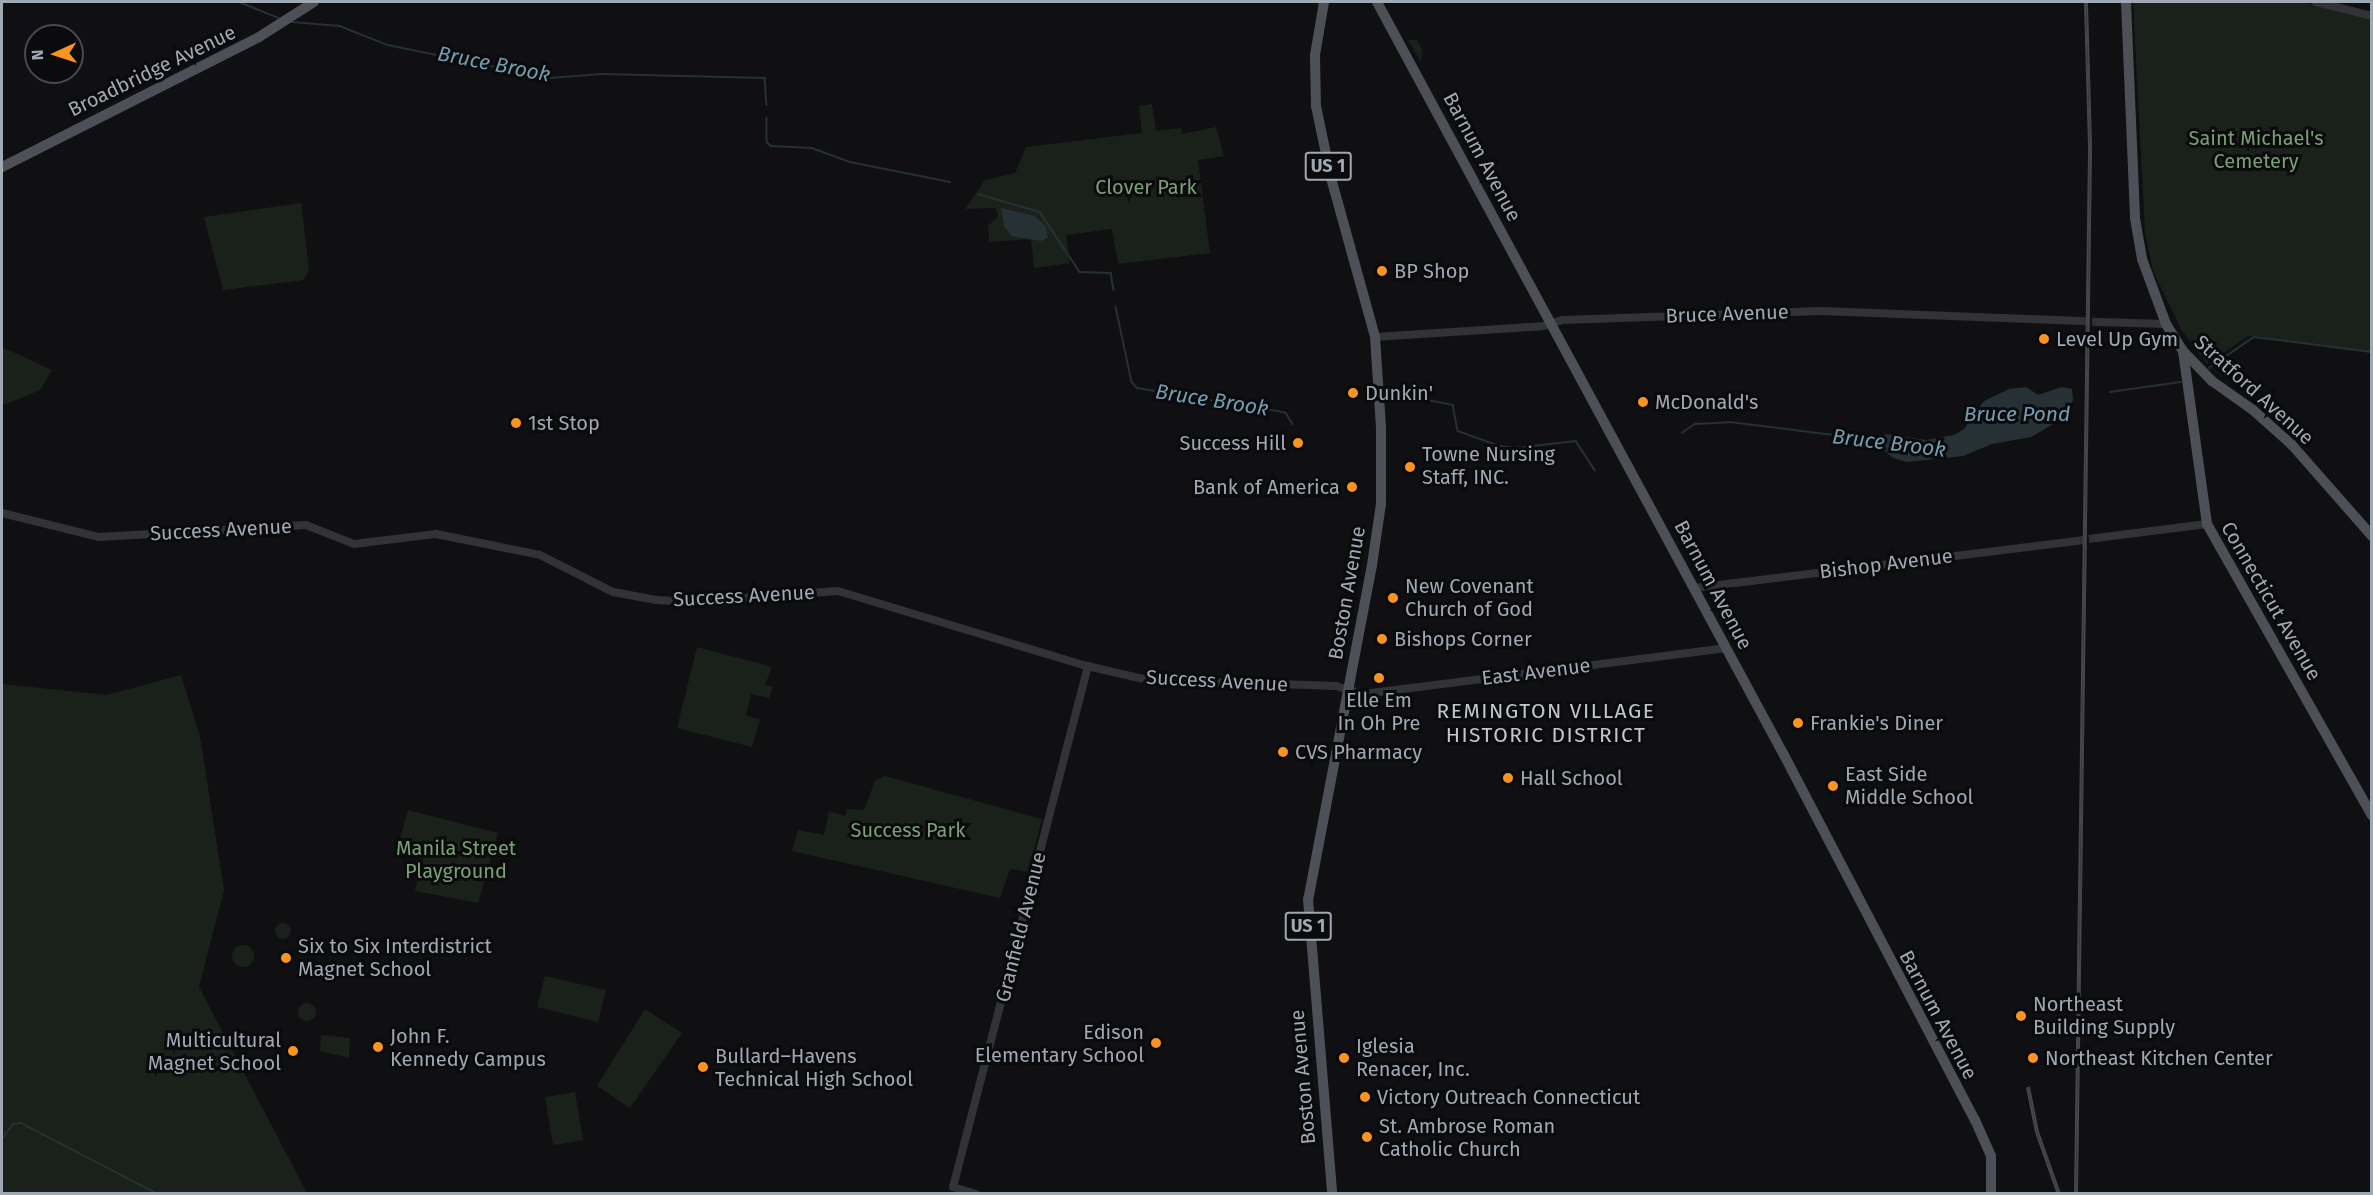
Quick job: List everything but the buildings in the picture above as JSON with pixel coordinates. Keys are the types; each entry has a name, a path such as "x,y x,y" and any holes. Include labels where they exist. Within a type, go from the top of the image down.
{"main road":[{"name":"Broadbridge Avenue","path":"2,167 283,23 314,2"},
{"name":"Boston Avenue","path":"1324,2 1315,55 1316,106 1331,177 1375,336 1381,504 1307,914 1332,1194"},
{"name":"Barnum Avenue","path":"1377,2 1553,323 1985,1141 1992,1164 1991,1194"},
{"name":"Stratford Avenue","path":"2126,2 2135,218 2142,260 2166,324 2183,351 2212,381 2253,410 2292,445 2372,536"},
{"name":"Connecticut Avenue","path":"2183,351 2207,524 2372,816"},
{"path":"2185,373 2199,365"}],"street":[{"path":"2316,2 2372,16"},
{"name":"Bruce Avenue","path":"1375,336 1553,323 1846,310 2080,321"},
{"path":"2099,322 2166,324"},
{"name":"Success Avenue","path":"2,513 99,537 306,525 354,544 442,535 540,555 613,592 638,597 690,602 838,591 1088,666 1148,680 1336,686 1348,690"},
{"path":"2096,538 2207,524"},
{"name":"Bishop Avenue","path":"1694,588 2077,541"},
{"name":"East Avenue","path":"1348,690 1363,694 1725,648"},
{"name":"Granfield Avenue","path":"976,1194 954,1187 1088,666"}],"green space":[{"name":"Saint Michael's Cemetery","path":"2133,2 2302,2 2371,20 2371,353 2248,336 2207,364 2181,329 2153,271 2145,231"},
{"path":"1408,40 1417,40 1422,49 1421,62"},
{"name":"Clover Park","path":"1152,104 1156,131 1181,128 1182,134 1216,127 1224,156 1198,160 1210,253 1118,264 1112,229 1066,235 1070,263 1034,268 1031,239 989,242 988,226 998,216 996,208 965,209 985,180 1015,173 1026,147 1142,133 1139,106"},
{"path":"301,203 309,269 304,280 223,290 204,217"},
{"path":"2,347 52,370 40,390 6,404 2,403"},
{"path":"697,647 772,667 765,685 773,687 769,698 751,694 746,715 760,720 752,747 677,728"},
{"path":"181,675 200,736 224,890 199,987 307,1193 2,1193 2,684 107,695"},
{"name":"Success Park","path":"885,776 1042,819 1028,872 1010,869 1000,898 792,851 798,830 824,835 829,811 845,816 847,809 864,810 875,781"},
{"name":"Manila Street Playground","path":"408,810 498,833 478,903 415,891 422,859 396,854"},
{"path":"283,923 289,925 291,931 289,937 283,939 277,937 275,931 277,925"},
{"path":"243,945 251,948 254,956 251,964 243,967 235,964 232,956 235,948"},
{"path":"545,976 606,990 598,1022 537,1007"},
{"path":"307,1003 313,1006 316,1012 313,1018 307,1021 301,1018 298,1012 301,1006"},
{"path":"645,1009 682,1033 630,1108 597,1086"},
{"path":"321,1035 350,1038 349,1058 320,1051"},
{"path":"575,1092 583,1140 553,1145 545,1097"}],"water":[{"path":"1001,208 1035,216 1046,227 1048,238 1041,241 1012,236 1004,226"},
{"name":"Bruce Pond","path":"2026,387 2038,395 2062,387 2072,389 2073,401 2060,420 2031,437 1992,444 1963,456 1907,462 1893,458 1879,446 1885,434 1926,440 1954,435 1964,429 1984,401 2009,389"}],"waterway":[{"name":"Bruce Brook","path":"239,2 279,18"},
{"name":"Bruce Brook","path":"292,22 340,26 388,45 549,78 602,74 765,78 767,105"},
{"name":"Bruce Brook","path":"767,118 767,142 771,146 812,148 850,162 950,182"},
{"name":"Bruce Brook","path":"978,194 1040,212 1080,272 1111,273 1114,290"},
{"name":"Bruce Brook","path":"1116,307 1132,382 1137,388 1278,411 1286,413 1293,424"},
{"name":"Bruce Brook","path":"2209,368 2254,337 2372,352"},
{"name":"Bruce Brook","path":"2110,392 2180,382"},
{"name":"Bruce Brook","path":"1428,400 1453,405 1458,431 1500,446 1515,448 1576,441 1595,470"},
{"name":"Bruce Brook","path":"1682,433 1695,424 1730,422 1881,441"},
{"path":"2,1139 13,1124 21,1123 158,1194"}],"tunnel":[{"path":"2080,321 2099,322"},
{"path":"2077,541 2096,538"}],"railway":[{"path":"2076,1194 2090,146 2086,2"},
{"path":"2028,1087 2037,1132 2059,1194"}],"place":[{"name":"BP Shop","path":"1382,271"},
{"name":"Level Up Gym","path":"2044,339"},
{"name":"Dunkin'","path":"1353,393"},
{"name":"McDonald's","path":"1643,402"},
{"name":"1st Stop","path":"516,423"},
{"name":"Success Hill","path":"1298,443"},
{"name":"Towne Nursing Staff, INC.","path":"1410,467"},
{"name":"Bank of America","path":"1352,487"},
{"name":"New Covenant Church of God","path":"1393,598"},
{"name":"Bishops Corner","path":"1382,639"},
{"name":"Elle Em In Oh Pre","path":"1379,678"},
{"name":"Frankie's Diner","path":"1798,723"},
{"name":"CVS Pharmacy","path":"1283,752"},
{"name":"Hall School","path":"1508,778"},
{"name":"East Side Middle School","path":"1833,786"},
{"name":"Six to Six Interdistrict Magnet School","path":"286,958"},
{"name":"Northeast Building Supply","path":"2021,1016"},
{"name":"Edison Elementary School","path":"1156,1043"},
{"name":"John F. Kennedy Campus","path":"378,1047"},
{"name":"Multicultural Magnet School","path":"293,1051"},
{"name":"Iglesia Renacer, Inc.","path":"1344,1058"},
{"name":"Northeast Kitchen Center","path":"2033,1058"},
{"name":"Bullard–Havens Technical High School","path":"703,1067"},
{"name":"Victory Outreach Connecticut","path":"1365,1097"},
{"name":"St. Ambrose Roman Catholic Church","path":"1367,1137"}],"district":[{"name":"REMINGTON VILLAGE HISTORIC DISTRICT","path":"1546,723"}]}
